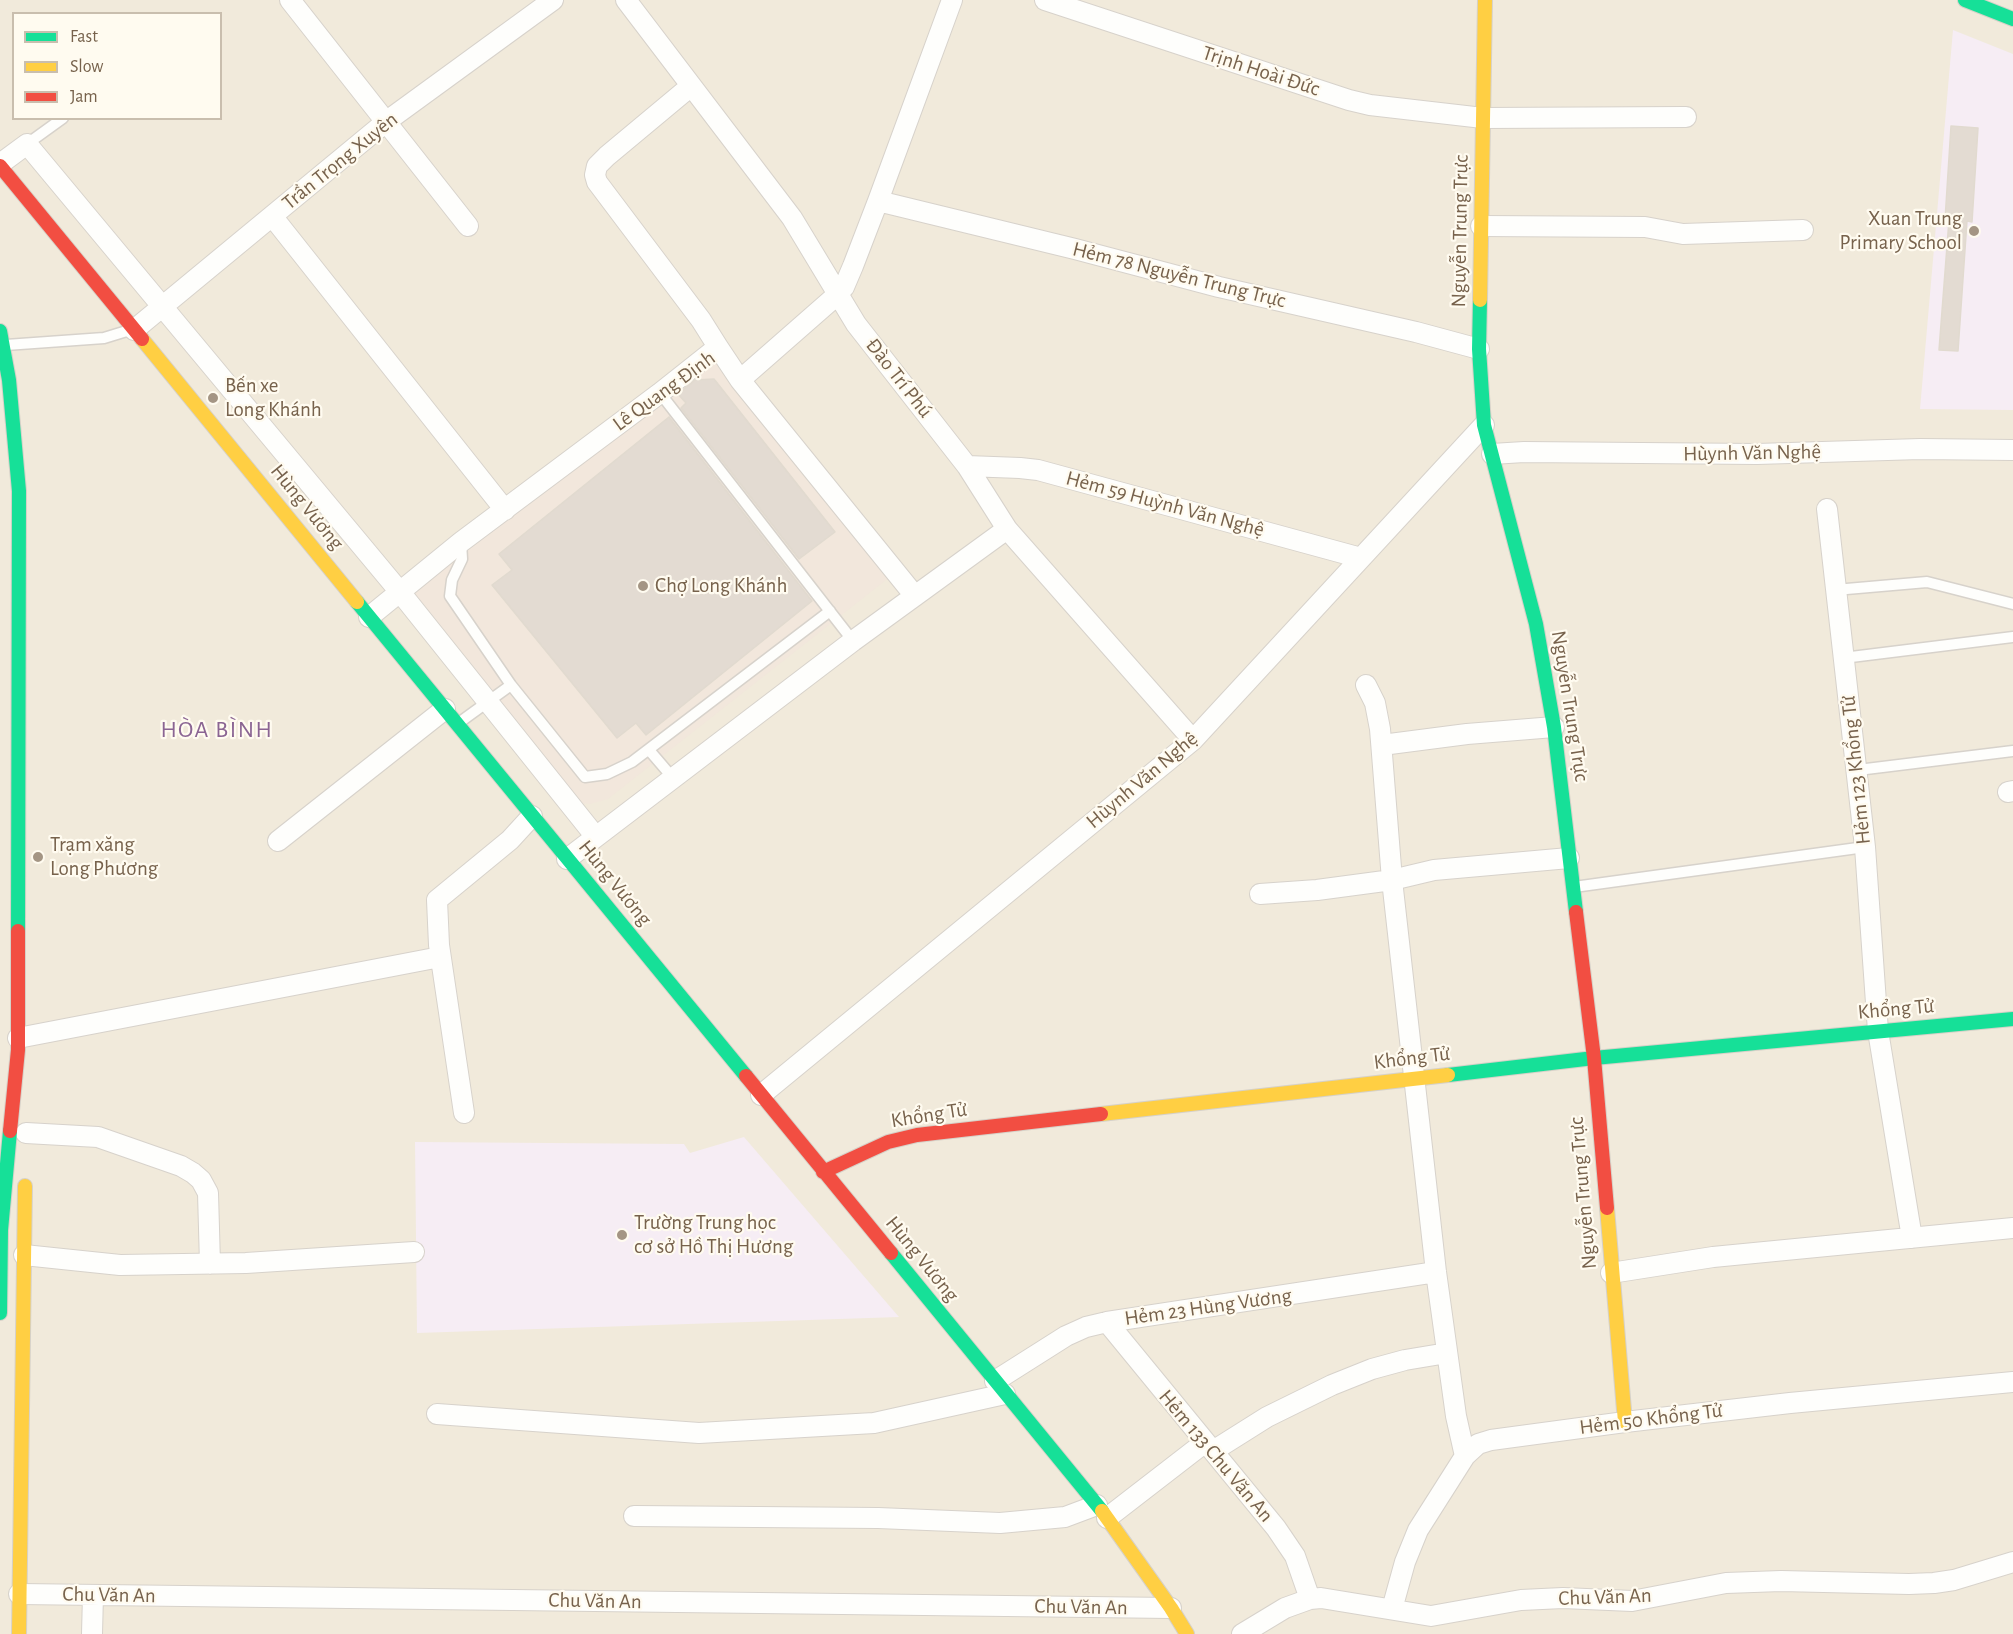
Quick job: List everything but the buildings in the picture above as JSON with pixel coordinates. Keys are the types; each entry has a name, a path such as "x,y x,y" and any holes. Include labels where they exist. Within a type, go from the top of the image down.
{"main road":[{"name":"Nguyễn Trung Trực","path":"1485,0 1479,349 1484,425 1536,624 1554,728 1594,1058 1625,1422"},
{"path":"1965,0 2013,19"},
{"name":"Hùng Vương","path":"0,165 1102,1512 1187,1634"},
{"path":"2,338 9,380 19,492 9,856 18,1044 26,1138"},
{"name":"Khổng Tử","path":"823,1172 888,1142 917,1136 1594,1058 2013,1018"},
{"path":"0,1313 0,1224 18,1044"},
{"path":"19,1634 25,1170"}],"street":[{"path":"290,0 468,226"},
{"name":"Trần Trọng Xuyên","path":"134,330 387,121 553,0"},
{"name":"Đào Trí Phú","path":"626,0 792,218 856,324 967,466 1007,529 1193,740"},
{"name":"Lê Quang Định","path":"369,617 461,542 660,393 717,347 740,380 837,295 844,287 853,266 951,0"},
{"name":"Trịnh Hoài Đức","path":"1045,0 1349,100 1428,113 1483,118 1686,117"},
{"path":"691,86 607,156 597,166 595,175 597,182 700,320 717,347"},
{"path":"0,165 27,144 400,592 596,837"},
{"name":"Hẻm 78 Nguyễn Trung Trực","path":"878,201 1219,287 1416,332 1479,349"},
{"path":"272,216 505,510"},
{"path":"1482,226 1645,227 1683,234 1803,230"},
{"path":"740,380 915,596"},
{"name":"Hùynh Văn Nghệ","path":"761,1095 1193,740 1484,425"},
{"name":"Hùynh Văn Nghệ","path":"1492,454 1524,452 1756,454 1920,449 2013,450"},
{"name":"Hẻm 59 Huỳnh Văn Nghệ","path":"967,466 1038,470 1361,558"},
{"name":"Hẻm 123 Khổng Tử","path":"1827,509 1858,770 1878,1031 1912,1238"},
{"path":"567,859 853,641 1007,529"},
{"path":"1366,685 1375,704 1382,745 1392,880 1413,1079 1447,1353 1456,1416 1465,1456"},
{"path":"278,841 451,716"},
{"path":"1382,745 1467,734 1554,728"},
{"path":"464,1113 440,957 437,900 510,840 532,816"},
{"path":"1260,894 1317,890 1392,880 1434,870 1569,858"},
{"path":"18,1044 440,957"},
{"path":"26,1138 98,1137 182,1166 193,1173 201,1180 207,1193 210,1264"},
{"path":"1611,1273 1713,1257 2013,1228"},
{"path":"24,1254 120,1265 210,1264 414,1252"},
{"name":"Hẻm 23 Hùng Vương","path":"437,1414 699,1433 874,1423 1000,1388 1066,1336 1086,1327 1436,1272"},
{"name":"Hẻm 133 Chu Văn An","path":"1107,1322 1288,1545 1310,1599"},
{"path":"634,1516 878,1518 1000,1523 1102,1512 1209,1447 1332,1385 1372,1369 1405,1360 1447,1353"},
{"name":"Hẻm 50 Khổng Tử","path":"1392,1609 1412,1543 1465,1456 1478,1444 1491,1440 1625,1422 1790,1403 2013,1382"},
{"name":"Chu Văn An","path":"1242,1634 1285,1608 1310,1599 1322,1598 1431,1616 1521,1600 1563,1598 1632,1601 1725,1583 1781,1581 1934,1583 1954,1580 2013,1562"},
{"name":"Chu Văn An","path":"19,1594 1171,1608"},
{"path":"92,1634 93,1595"}],"lane":[{"path":"27,144 60,120"},
{"path":"2,338 104,338 134,330"},
{"path":"660,393 853,641"},
{"path":"461,542 462,559 452,580 450,596 511,686 585,777 607,774 632,762 830,611"},
{"path":"1835,590 1927,582 2013,604"},
{"path":"1844,658 2013,637"},
{"path":"451,716 488,702 511,686"},
{"path":"649,750 673,778"},
{"path":"1858,770 2013,751"},
{"path":"1573,887 1865,847"}],"shaded area":[{"path":"0,0 2013,0 2013,1634 0,1634"},
{"name":"Xuan Trung Primary School","path":"1953,30 2013,54 2013,410 1920,409"},
{"name":"Chợ Long Khánh","path":"716,357 895,573 608,799 590,804 580,803 407,596 411,576"},
{"name":"Trường Trung học cơ sở Hồ Thị Hương","path":"744,1137 899,1317 417,1333 415,1142 684,1144 690,1153"}],"traffic: fast":[{"path":"1965,0 2013,19"},
{"path":"1480,300 1479,349 1484,425 1536,624 1554,727 1576,912"},
{"path":"0,331 9,380 19,491 18,931"},
{"path":"357,602 746,1076"},
{"path":"1448,1075 1594,1058 2013,1019"},
{"path":"0,1313 1,1230 10,1131"},
{"path":"891,1253 1102,1511"}],"traffic: slow":[{"path":"1480,300 1485,0"},
{"path":"142,339 357,602"},
{"path":"1101,1114 1448,1075"},
{"path":"19,1634 25,1186"},
{"path":"1607,1208 1625,1422"},
{"path":"1102,1511 1187,1634"}],"traffic: jam":[{"path":"0,166 142,339"},
{"path":"1576,912 1594,1058 1607,1208"},
{"path":"10,1131 18,1050 18,931"},
{"path":"746,1076 891,1253"},
{"path":"823,1172 888,1142 917,1135 1101,1114"}],"place":[{"name":"Xuan Trung Primary School","path":"1974,231"},
{"name":"Bến xe Long Khánh","path":"213,398"},
{"name":"Chợ Long Khánh","path":"643,586"},
{"name":"Trạm xăng Long Phương","path":"38,857"},
{"name":"Trường Trung học cơ sở Hồ Thị Hương","path":"622,1235"}],"district":[{"name":"HÒA BÌNH","path":"217,730"}]}
